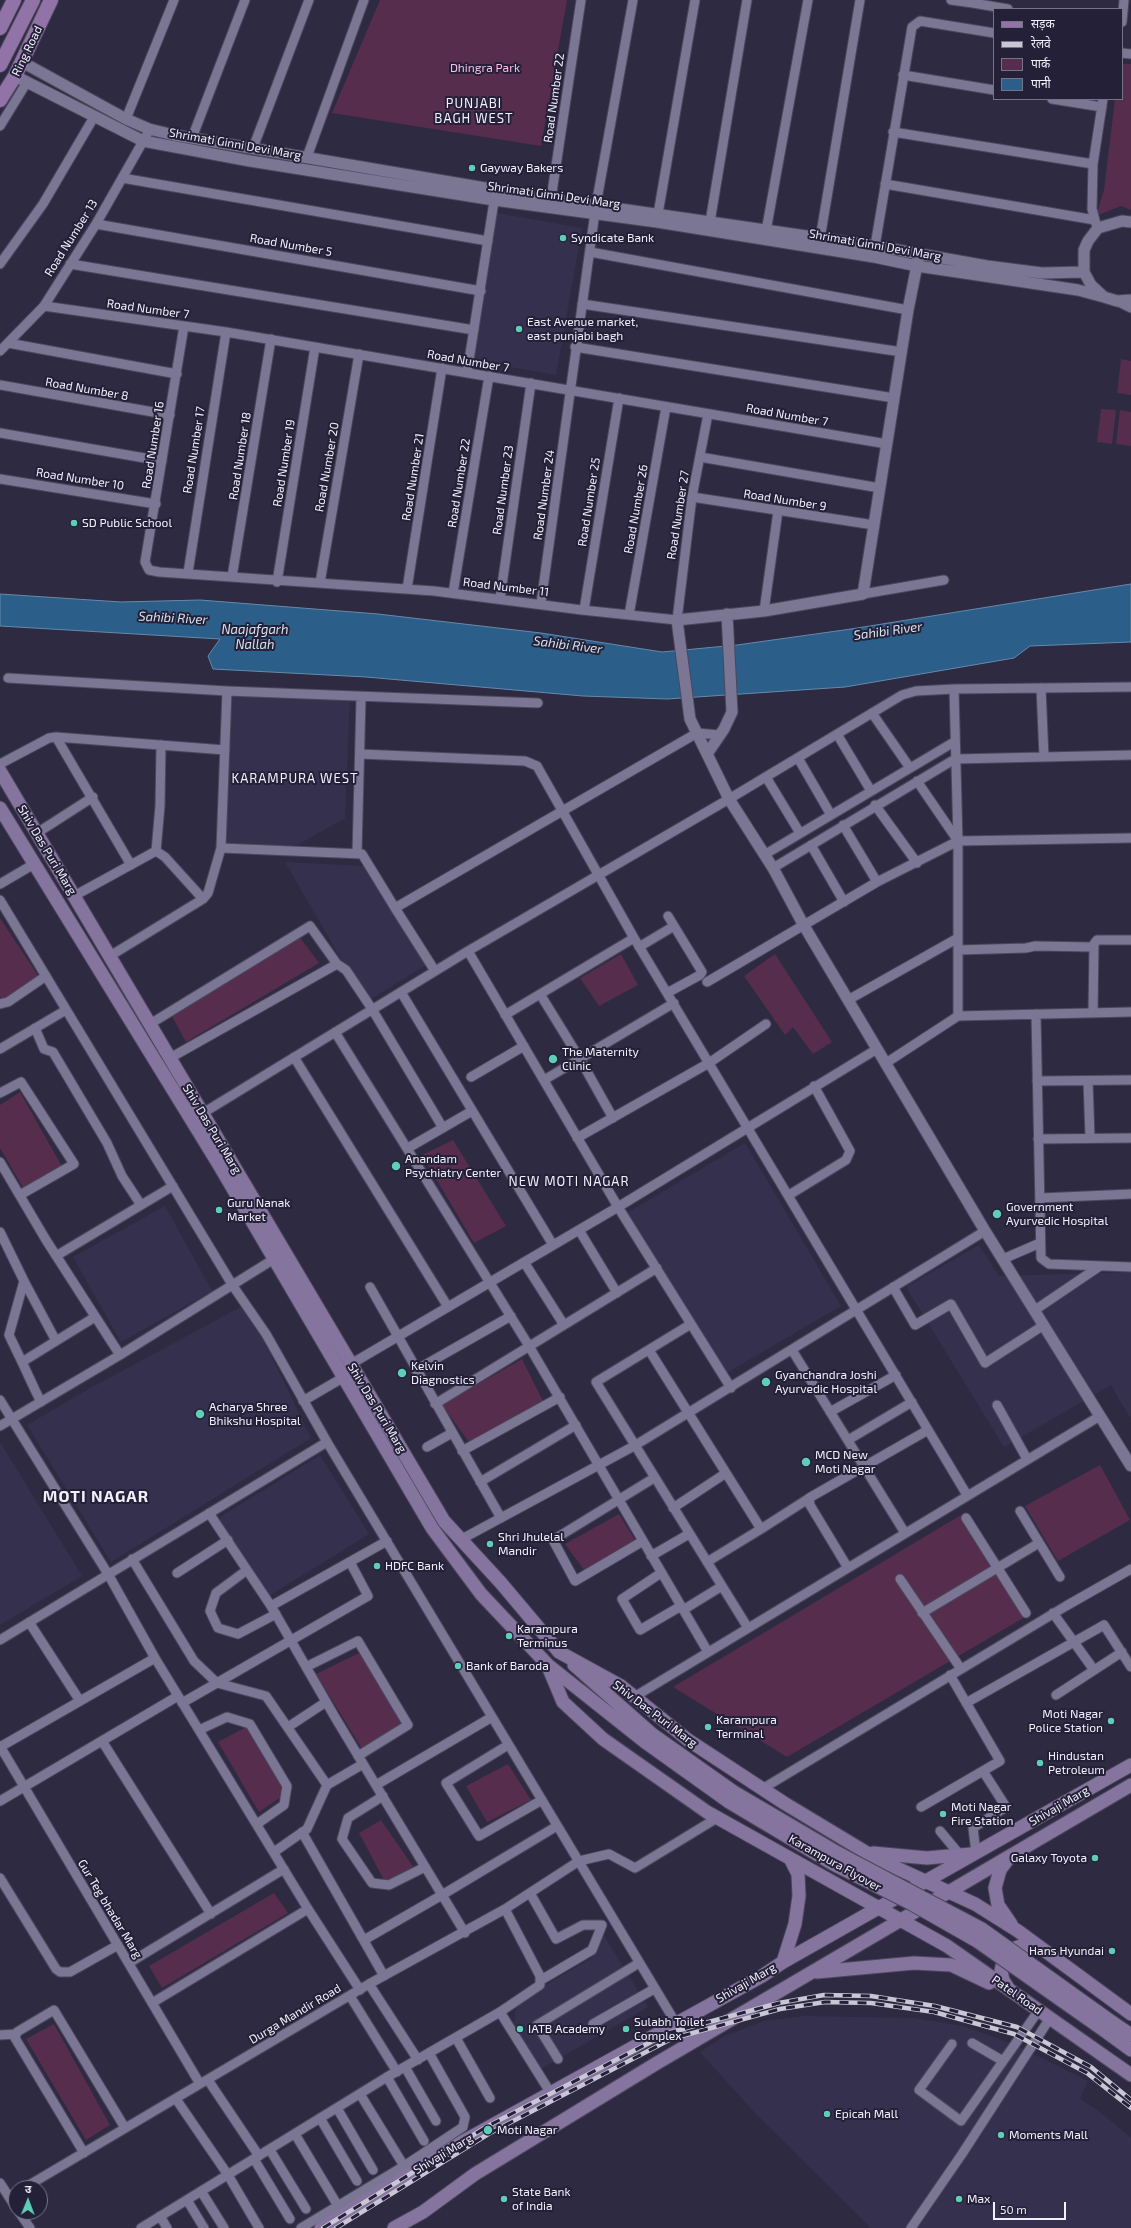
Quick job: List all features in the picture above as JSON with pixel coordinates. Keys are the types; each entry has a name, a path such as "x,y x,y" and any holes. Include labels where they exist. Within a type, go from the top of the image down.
{"main road":[{"path":"0,28 14,0"},
{"path":"0,65 33,0"},
{"name":"Ring Road","path":"0,100 21,79 22,62 51,0"},
{"name":"Shiv Das Puri Marg","path":"0,771 444,1521 460,1540 501,1583 559,1652 621,1686 688,1740 784,1803 867,1853 949,1892"},
{"name":"Shiv Das Puri Marg","path":"0,808 214,1156 432,1528 481,1594 547,1664 563,1702 603,1739 717,1818 879,1909"},
{"name":"Karampura Flyover","path":"559,1652 652,1734 732,1797"},
{"name":"Karampura Flyover","path":"547,1664 645,1742 732,1797 982,1929 1109,2026 1131,2050"},
{"name":"Shivaji Marg","path":"321,2228 462,2142 762,1976 783,1962 927,1882 1131,1765"},
{"name":"Shivaji Marg","path":"394,2228 423,2212 475,2174 689,2045 1131,1785"},
{"path":"756,1840 784,1803"},
{"path":"867,1853 927,1858 976,1853"},
{"path":"1010,1856 1000,1870 996,1879 996,1896 1002,1913 1018,1931"},
{"path":"783,1962 795,1924 799,1896 798,1874 791,1860"},
{"path":"949,1892 975,1904 1018,1931 1131,2014"},
{"name":"Patel Road","path":"879,1909 947,1946 1131,2075"},
{"path":"1008,1988 1003,1980 1001,1971 1003,1962 1008,1954 1015,1948 1024,1945 1033,1946 1042,1950"},
{"path":"812,1973 914,1963 951,1965 1018,1996"},
{"name":"Karampura Flyover","path":"1109,2026 1131,2035"}],"street":[{"path":"126,118 174,0"},
{"path":"192,138 245,0"},
{"path":"253,148 309,0"},
{"path":"307,158 364,0"},
{"name":"Road Number 22","path":"551,199 581,0"},
{"name":"Road Number 24","path":"541,603 575,347 596,209 633,0"},
{"path":"658,214 694,0"},
{"path":"710,222 747,0"},
{"path":"766,231 808,0"},
{"path":"820,239 860,0"},
{"path":"951,0 974,2 1003,8"},
{"path":"1123,11 1124,0"},
{"path":"875,246 910,31 915,24 920,21 993,33"},
{"name":"Shrimati Ginni Devi Marg","path":"22,62 126,118 150,129 496,195 551,199 596,209 658,214 875,246 918,260 1078,290 1117,300 1131,300"},
{"path":"903,75 993,90"},
{"name":"Shrimati Ginni Devi Marg","path":"21,79 143,141 250,161 596,209 874,257 1042,273 1084,272"},
{"path":"0,126 21,79"},
{"path":"1065,100 1103,103 1093,164 1092,209 1096,224 1084,250 1084,272 1091,285 1104,297"},
{"path":"0,264 43,204 94,117"},
{"name":"Road Number 13","path":"0,351 44,306 96,224 150,129"},
{"path":"893,132 1093,164"},
{"path":"122,178 488,241"},
{"path":"885,184 1096,224 1122,221 1131,222"},
{"path":"467,373 496,195"},
{"name":"Road Number 5","path":"96,224 481,291"},
{"path":"590,252 908,310"},
{"path":"918,260 908,310 863,594 944,580"},
{"path":"70,264 474,330"},
{"path":"1117,300 1131,308"},
{"path":"582,304 902,352"},
{"name":"Road Number 7","path":"44,306 270,339 887,444"},
{"name":"Road Number 16","path":"146,568 145,562 156,504 184,326"},
{"name":"Road Number 17","path":"188,573 226,332"},
{"name":"Road Number 18","path":"232,577 270,339"},
{"path":"8,343 177,374"},
{"name":"Road Number 19","path":"277,582 315,347"},
{"path":"575,347 894,398"},
{"name":"Road Number 20","path":"320,583 359,354"},
{"name":"Road Number 21","path":"407,589 442,368"},
{"name":"Road Number 22","path":"453,593 489,376"},
{"name":"Road Number 23","path":"500,599 531,383"},
{"name":"Road Number 8","path":"0,385 170,415"},
{"name":"Road Number 25","path":"584,610 619,398"},
{"name":"Road Number 26","path":"629,615 666,406"},
{"name":"Road Number 27","path":"678,624 692,497 708,414"},
{"path":"0,433 162,461"},
{"path":"700,457 880,488"},
{"name":"Road Number 10","path":"0,479 156,504"},
{"name":"Road Number 9","path":"692,497 874,525"},
{"path":"764,611 778,511"},
{"name":"Road Number 11","path":"146,568 159,572 188,573 277,582 320,583 453,593 629,615 678,624 727,619 863,594"},
{"path":"707,754 720,735 732,712 727,619"},
{"path":"678,624 690,719 729,799 773,868 803,924 985,1231 1004,1259 1131,1466"},
{"path":"8,678 361,698 538,703"},
{"path":"203,1113 468,951 910,692 954,689 1131,687"},
{"path":"1041,688 1044,757"},
{"path":"954,689 954,759 958,841 958,1016"},
{"path":"110,956 203,898 211,887 221,848 227,691"},
{"path":"357,853 361,698"},
{"path":"872,713 910,768"},
{"path":"395,908 697,733 720,735"},
{"path":"837,734 871,792"},
{"path":"0,764 49,738 56,737 225,750"},
{"path":"56,737 132,865"},
{"path":"764,854 954,742"},
{"path":"156,851 160,806 161,745"},
{"path":"360,754 532,763 537,766 639,947 789,1195 967,1495"},
{"path":"773,868 811,846 875,805 954,759 1131,756"},
{"path":"798,758 831,815"},
{"path":"766,777 800,834"},
{"path":"917,781 958,841"},
{"path":"37,833 92,797"},
{"path":"875,805 917,863"},
{"path":"843,826 877,882"},
{"path":"706,982 877,882 958,841 1131,838"},
{"path":"811,846 844,902"},
{"path":"221,848 362,854 435,971"},
{"path":"74,896 156,851"},
{"path":"156,851 165,857 203,898"},
{"path":"0,884 34,864"},
{"path":"1,904 233,1286 266,1334 327,1442 689,2045"},
{"path":"667,993 702,972 668,916"},
{"path":"150,1024 310,926 337,964 346,970 372,1010 443,1128"},
{"path":"639,947 674,926"},
{"path":"505,1015 634,938"},
{"path":"848,1000 958,938"},
{"path":"1094,1013 1093,947 1098,940 1131,940"},
{"path":"958,950 1026,948 1035,946 1093,947"},
{"path":"468,951 618,1208 731,1388"},
{"path":"170,1058 337,964"},
{"path":"0,1004 8,1002 46,976"},
{"path":"401,992 553,1245"},
{"path":"540,994 580,1059 613,1118"},
{"path":"544,1080 674,1003"},
{"path":"0,1049 66,1010"},
{"path":"886,1063 958,1016 1131,1012"},
{"path":"1036,1014 1041,1258 1046,1263 1131,1267"},
{"path":"577,1138 709,1063 766,1024"},
{"path":"35,1028 44,1049 52,1052 107,1144 122,1176 141,1205"},
{"path":"335,1032 491,1282 560,1397 618,1500 708,1652"},
{"path":"471,1078 524,1046"},
{"path":"351,1364 618,1208 747,1127 877,1049"},
{"path":"294,1057 448,1307"},
{"path":"1037,1081 1131,1080"},
{"path":"1088,1081 1090,1138"},
{"path":"0,1093 21,1082 74,1164 20,1195"},
{"path":"789,1195 846,1160 850,1151 814,1086"},
{"path":"408,1148 472,1111"},
{"path":"1038,1138 1131,1138"},
{"path":"0,1162 56,1256 120,1355"},
{"path":"56,1256 173,1186"},
{"path":"1040,1198 1131,1194"},
{"path":"580,1230 617,1293"},
{"path":"460,1540 634,1446 688,1412 731,1388 985,1231"},
{"path":"0,1232 24,1282 56,1340"},
{"path":"1004,1259 1040,1242"},
{"path":"0,1426 120,1355 233,1286 274,1259"},
{"path":"524,1262 564,1325"},
{"path":"1035,1310 1100,1266"},
{"path":"435,1404 657,1268"},
{"path":"24,1282 9,1335 41,1402"},
{"path":"370,1287 501,1518"},
{"path":"893,1287 915,1325 951,1304 985,1362 1044,1325"},
{"path":"416,1370 511,1316"},
{"path":"22,1362 96,1317"},
{"path":"691,1324 596,1382 634,1446 748,1628"},
{"path":"649,1350 761,1528"},
{"path":"792,1350 905,1533"},
{"path":"830,1412 896,1375"},
{"path":"303,1401 344,1377"},
{"path":"462,1451 560,1397"},
{"path":"0,1400 108,1574 155,1658 308,1909 360,1990"},
{"path":"848,1440 912,1402"},
{"path":"996,1405 1027,1459"},
{"path":"634,1697 1100,1416"},
{"path":"480,1482 576,1425"},
{"path":"707,1562 811,1496 928,1430"},
{"path":"427,1447 452,1433"},
{"path":"0,1640 327,1442"},
{"path":"673,1508 726,1473"},
{"path":"643,1541 575,1581 553,1540 654,1478"},
{"path":"811,1496 809,1500 810,1505 848,1568"},
{"path":"1020,1511 1060,1577"},
{"path":"210,1513 274,1610 326,1702 465,1933"},
{"path":"966,1518 1026,1613"},
{"path":"652,1556 689,1534"},
{"path":"177,1573 228,1540"},
{"path":"247,1570 216,1592 210,1611 218,1628 238,1634 350,1562 387,1541"},
{"path":"922,1613 1039,1543"},
{"path":"132,1560 194,1662 217,1683 266,1696 327,1785"},
{"path":"0,1802 102,1741 180,1699 217,1683 368,1596 350,1562"},
{"path":"762,1789 1053,1614 1131,1569"},
{"path":"662,1573 622,1599 640,1630 722,1586"},
{"path":"900,1579 961,1669"},
{"path":"1053,1614 1075,1641 1094,1670"},
{"path":"29,1622 80,1701"},
{"path":"966,1703 1104,1625 1131,1667"},
{"path":"306,1668 358,1641 408,1725 358,1756"},
{"path":"1056,1695 1122,1652"},
{"path":"0,1747 155,1658"},
{"path":"921,1807 1000,1761 950,1676"},
{"path":"288,1727 326,1702"},
{"path":"199,1730 227,1717 250,1724 287,1786 284,1805 257,1824"},
{"path":"376,1785 492,1717"},
{"path":"102,1741 211,1914"},
{"path":"508,1744 446,1783 479,1836 542,1800"},
{"name":"Gur Teg bhadar Marg","path":"0,1747 152,2003 204,2082 257,2158 290,2219"},
{"path":"274,1852 307,1829 327,1785 363,1764"},
{"path":"976,1853 973,1828 1006,1808 983,1771"},
{"path":"383,1796 348,1818 342,1839 372,1883 390,1885 425,1867"},
{"path":"579,1861 609,1854 635,1868 717,1818"},
{"path":"364,1940 557,1826"},
{"path":"940,1831 960,1855"},
{"path":"302,1832 384,1976"},
{"name":"Durga Mandir Road","path":"38,2180 369,1984 505,1910 579,1861"},
{"path":"129,1963 284,1869"},
{"path":"0,1878 56,1969 65,1973 70,1972 118,1945"},
{"path":"141,2228 401,2069 500,2012 540,1985 541,1980 592,1950 602,1925 583,1925 556,1939 530,1893"},
{"path":"152,2003 308,1909"},
{"path":"505,1910 541,1980"},
{"path":"558,2059 538,2025 639,1962"},
{"path":"369,1984 418,2060"},
{"path":"593,2024 654,1988"},
{"path":"350,1996 436,2121"},
{"path":"0,2034 16,2034 54,2010 56,2011 125,2128"},
{"path":"952,2044 919,2090 961,2121 1038,2010"},
{"path":"500,2012 550,2092"},
{"path":"911,2228 962,2154 1050,2018"},
{"path":"16,2034 15,2038 84,2153"},
{"path":"456,2038 490,2098"},
{"path":"972,2043 1003,2062"},
{"path":"300,2228 404,2166 465,2124 465,2117 429,2053"},
{"path":"387,2078 424,2141"},
{"path":"360,2094 404,2166"},
{"path":"176,2099 228,2175 259,2228"},
{"path":"337,2108 373,2170"},
{"path":"320,2118 357,2181"},
{"path":"295,2134 338,2206"},
{"path":"270,2150 306,2208"},
{"path":"0,2183 8,2191"},
{"path":"201,2191 224,2228"},
{"path":"187,2200 204,2228"},
{"path":"160,2216 167,2228"}],"shaded area":[{"path":"497,213 582,228 556,375 471,360"},
{"path":"232,686 350,692 345,818 297,845 226,846"},
{"path":"285,862 363,866 426,965 366,1002"},
{"path":"745,1143 841,1306 723,1375 627,1213"},
{"path":"165,1206 212,1291 121,1342 73,1257"},
{"path":"979,1245 999,1276 1131,1272 1131,1419 1111,1385 1004,1447 906,1287"},
{"name":"Acharya Shree Bhikshu Hospital","path":"246,1304 311,1438 111,1562 27,1425 87,1390"},
{"path":"0,1442 82,1576 0,1625"},
{"path":"320,1455 369,1534 267,1597 217,1519"},
{"path":"603,1934 648,2007 541,2069 514,2024 517,2002 592,1958"},
{"path":"804,2016 914,2018 964,2026 1017,2046 1088,2081 1080,2099 1100,2112 1131,2138 1131,2228 871,2228 755,2113 700,2052 723,2037 763,2021"}],"green space":[{"name":"Dhingra Park","path":"380,0 567,0 541,146 332,113"},
{"path":"1123,64 1131,64 1131,210 1121,206 1096,216 1104,190 1115,100 1123,100"},
{"path":"1121,359 1131,361 1131,395 1117,393"},
{"path":"1101,409 1116,410 1112,444 1097,442"},
{"path":"1120,410 1131,412 1131,446 1116,444"},
{"path":"0,918 39,977 2,1000 0,997"},
{"path":"296,932 319,963 186,1042 168,1009"},
{"path":"621,954 638,985 599,1006 580,978"},
{"path":"775,954 832,1042 813,1054 793,1027 785,1035 744,976"},
{"path":"20,1092 64,1170 28,1196 0,1148 0,1105"},
{"path":"453,1140 506,1226 474,1243 422,1155"},
{"path":"522,1359 547,1409 474,1449 442,1405"},
{"path":"1100,1465 1130,1520 1058,1561 1025,1506"},
{"path":"966,1512 1030,1614 787,1757 673,1687"},
{"path":"619,1514 640,1548 590,1578 565,1544"},
{"path":"359,1653 404,1723 364,1752 316,1674"},
{"path":"250,1725 293,1789 259,1812 218,1742"},
{"path":"508,1764 531,1800 487,1822 466,1786"},
{"path":"381,1820 414,1868 385,1882 359,1833"},
{"path":"274,1893 288,1913 162,1988 149,1966"},
{"path":"54,2024 110,2125 86,2140 26,2039"}],"water":[{"name":"Naajafgarh Nallah","path":"1131,584 1131,642 1030,646 1014,658 845,687 667,699 583,696 366,677 213,669 208,656 220,639 0,626 0,594 121,602 200,600 378,614 541,633 662,652 737,645 851,629"}],"railway":[{"path":"323,2228 486,2127 668,2033 779,2003 824,1995 871,1996 935,2006 1017,2027 1091,2067 1131,2100"},
{"path":"336,2228 490,2133 671,2039 780,2009 825,2002 871,2003 934,2012 1014,2034 1087,2073 1131,2108"}],"place":[{"name":"Gayway Bakers","path":"472,168"},
{"name":"Syndicate Bank","path":"563,238"},
{"name":"East Avenue market, east punjabi bagh","path":"519,329"},
{"name":"SD Public School","path":"74,523"},
{"name":"The Maternity Clinic","path":"553,1059"},
{"name":"Anandam Psychiatry Center","path":"396,1166"},
{"name":"Guru Nanak Market","path":"219,1210"},
{"name":"Government Ayurvedic Hospital","path":"997,1214"},
{"name":"Kelvin Diagnostics","path":"402,1373"},
{"name":"Gyanchandra Joshi Ayurvedic Hospital","path":"766,1382"},
{"name":"Acharya Shree Bhikshu Hospital","path":"200,1414"},
{"name":"MCD New Moti Nagar","path":"806,1462"},
{"name":"Shri Jhulelal Mandir","path":"490,1544"},
{"name":"HDFC Bank","path":"377,1566"},
{"name":"Karampura Terminus","path":"509,1636"},
{"name":"Bank of Baroda","path":"458,1666"},
{"name":"Moti Nagar Police Station","path":"1111,1721"},
{"name":"Karampura Terminal","path":"708,1727"},
{"name":"Hindustan Petroleum","path":"1040,1763"},
{"name":"Moti Nagar Fire Station","path":"943,1814"},
{"name":"Galaxy Toyota","path":"1095,1858"},
{"name":"Hans Hyundai","path":"1112,1951"},
{"name":"IATB Academy","path":"520,2029"},
{"name":"Sulabh Toilet Complex","path":"626,2029"},
{"name":"Epicah Mall","path":"827,2114"},
{"name":"Moti Nagar","path":"488,2130"},
{"name":"Moments Mall","path":"1001,2135"},
{"name":"State Bank of India","path":"504,2199"},
{"name":"Max","path":"959,2199"}],"district":[{"name":"PUNJABI BAGH WEST","path":"474,112"},
{"name":"KARAMPURA WEST","path":"295,779"},
{"name":"NEW MOTI NAGAR","path":"569,1182"},
{"name":"MOTI NAGAR","path":"96,1497"}],"water label":[{"name":"Sahibi River","path":"173,618"},
{"name":"Sahibi River","path":"888,631"},
{"name":"Sahibi River","path":"568,645"}]}
